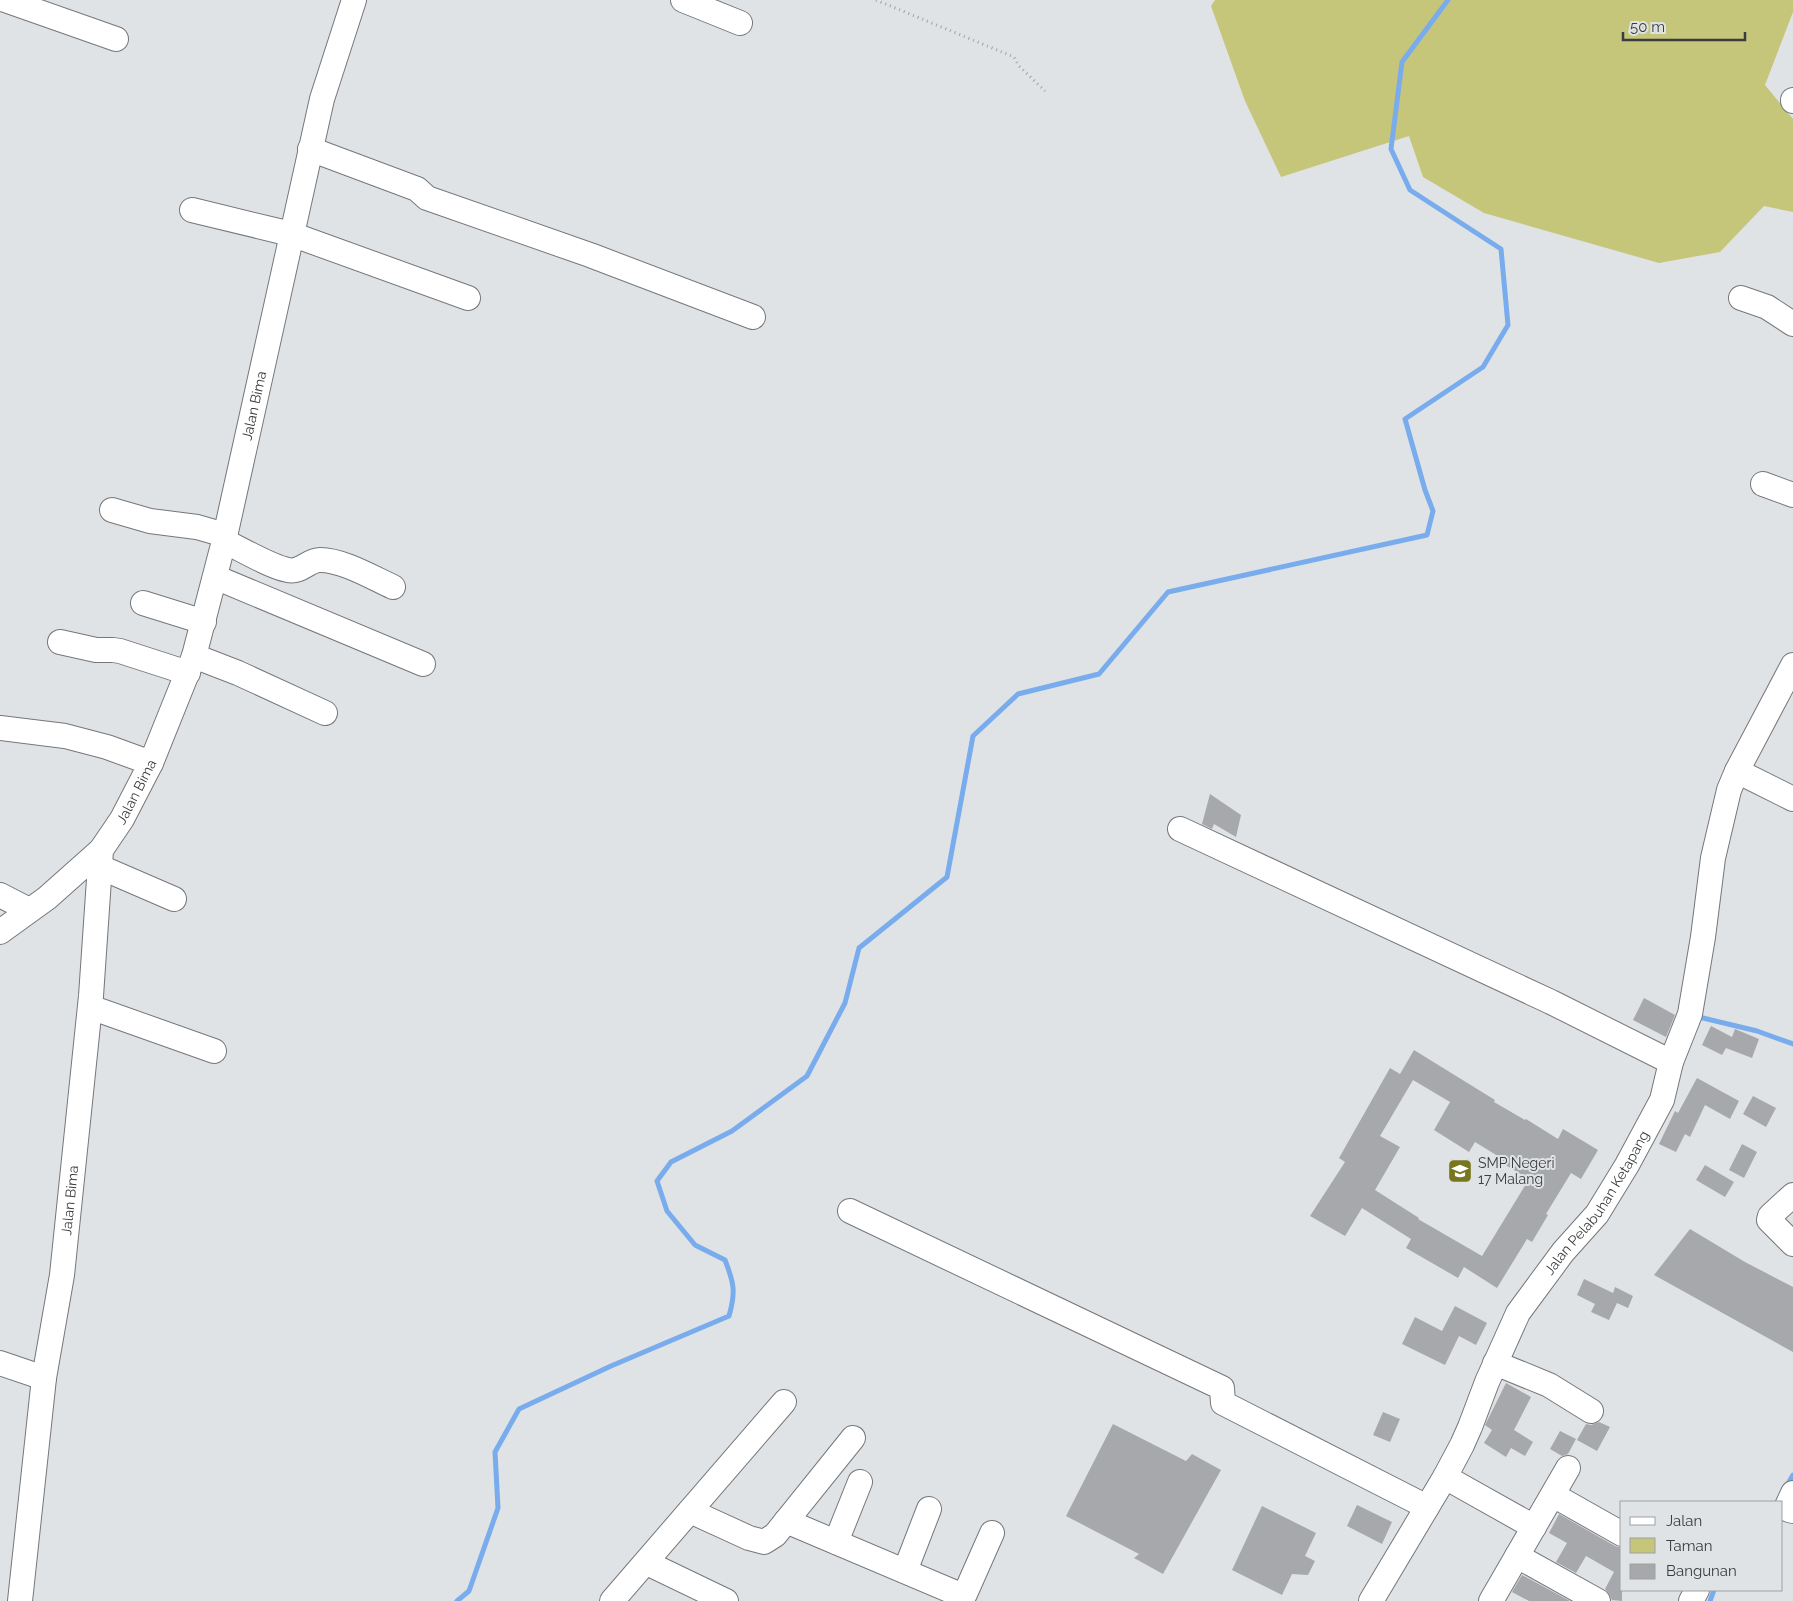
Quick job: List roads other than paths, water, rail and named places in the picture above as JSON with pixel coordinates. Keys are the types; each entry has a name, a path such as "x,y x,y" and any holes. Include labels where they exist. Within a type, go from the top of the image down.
{"street":[{"path":"5,0 116,39"},
{"name":"Jalan Bima","path":"20,1601 44,1378 62,1275 68,1203 90,1007 101,858 151,763 191,665 204,622 322,99 354,0"},
{"path":"683,0 740,23"},
{"path":"310,149 416,189 426,198 590,255 753,317"},
{"path":"192,210 291,234 468,298"},
{"path":"1741,298 1768,307 1793,324"},
{"path":"1763,484 1793,495"},
{"path":"112,510 159,522 197,527 224,538 285,570 298,570 314,561 324,560 339,563 393,587"},
{"path":"215,576 423,664"},
{"path":"143,603 204,622"},
{"path":"60,642 96,650 120,651 238,672 325,713"},
{"name":"Jalan Pelabuhan Ketapang","path":"1371,1601 1445,1477 1470,1428 1495,1363 1518,1313 1563,1252 1596,1214 1627,1165 1662,1100 1671,1062 1690,1014 1703,937 1713,858 1729,790 1737,771 1793,665"},
{"path":"0,728 66,736 107,747 151,763"},
{"path":"1737,771 1793,799"},
{"path":"1180,829 1542,998 1671,1062"},
{"path":"0,932 101,858 174,899"},
{"path":"0,895 29,910"},
{"path":"90,1007 214,1051"},
{"path":"1793,1195 1770,1216 1770,1220 1793,1244"},
{"path":"850,1211 1222,1388 1223,1402 1428,1507"},
{"path":"0,1363 44,1378"},
{"path":"1495,1363 1549,1385 1591,1411"},
{"path":"612,1601 647,1563 784,1402"},
{"path":"690,1511 749,1538 764,1542 775,1535 853,1438"},
{"path":"1491,1601 1568,1468"},
{"path":"1445,1477 1534,1527"},
{"path":"836,1542 860,1482"},
{"path":"1793,1493 1787,1506 1789,1510 1793,1511"},
{"path":"1552,1495 1620,1533"},
{"path":"905,1571 929,1509"},
{"path":"786,1521 956,1593 965,1594 992,1533"},
{"path":"1517,1556 1598,1601"},
{"path":"647,1563 726,1601"}],"waterway":[{"path":"457,1601 469,1591 498,1508 495,1452 519,1409 611,1366 729,1316 733,1300 733,1288 725,1260 695,1245 667,1211 657,1181 671,1162 732,1131 807,1076 845,1003 859,948 947,877 973,736 1018,694 1099,674 1168,592 1427,535 1433,511 1425,490 1405,419 1483,367 1508,325 1501,249 1410,190 1391,149 1402,62 1448,0"},
{"path":"1699,1017 1757,1031 1793,1044"},
{"path":"1786,1487 1793,1475"},
{"path":"1710,1601 1714,1591"}],"place":[{"name":"SMP Negeri 17 Malang","path":"1460,1171"}]}
